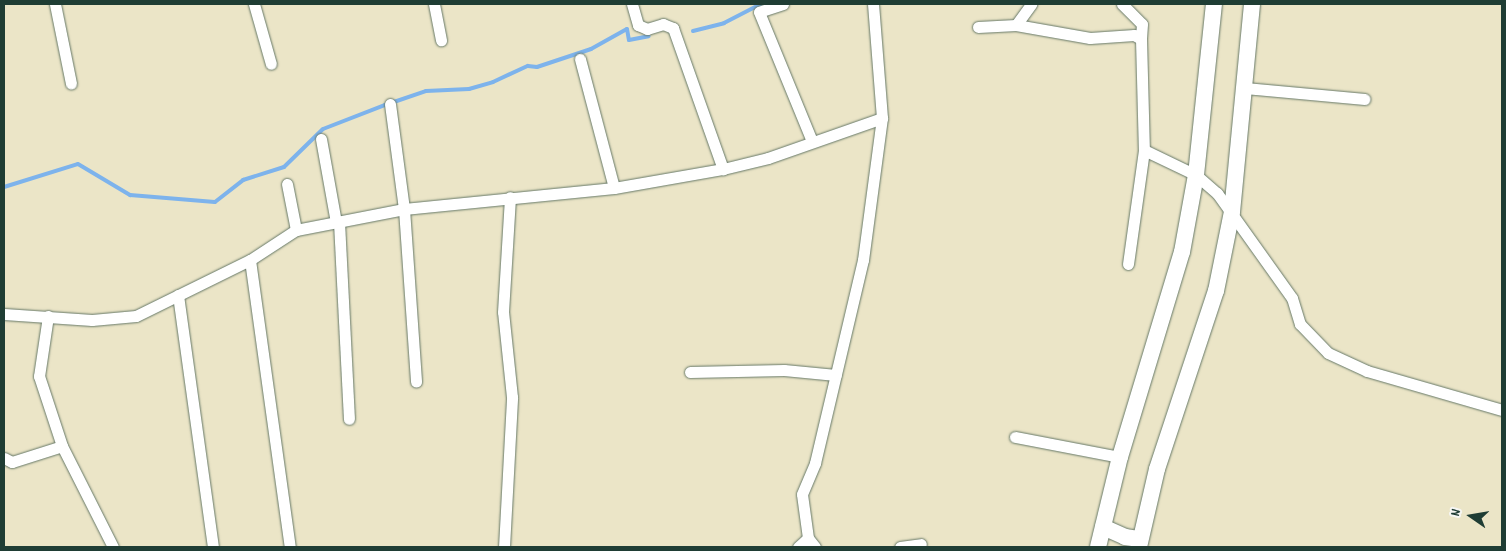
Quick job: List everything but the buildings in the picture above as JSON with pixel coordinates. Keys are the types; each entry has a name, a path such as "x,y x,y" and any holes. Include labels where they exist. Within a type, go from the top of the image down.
{"street":[{"path":"55,4 71,84"},
{"path":"254,4 271,64"},
{"path":"434,4 441,40"},
{"path":"632,4 638,25 647,29 663,24 673,28 723,169"},
{"path":"783,4 759,12 812,141"},
{"path":"798,547 812,542 802,494 815,463 863,260 882,118 874,4 869,4"},
{"path":"1016,25 1031,4"},
{"path":"1122,4 1142,24 1144,150 1128,264"},
{"path":"1098,547 1120,457 1182,252 1196,175 1214,4"},
{"path":"1103,527 1140,543 1157,469 1216,291 1232,212 1252,4"},
{"path":"978,27 1016,25 1090,38 1134,35 1141,39"},
{"path":"580,59 614,188"},
{"path":"1244,88 1364,99"},
{"path":"390,104 404,209 416,382"},
{"path":"4,314 92,320 136,316 250,260 296,230 404,209 614,188 723,169 882,118"},
{"path":"321,139 337,222 349,418"},
{"path":"1144,150 1196,175 1232,212 1292,298 1300,324 1328,353 1367,371 1502,410"},
{"path":"287,184 296,230"},
{"path":"504,547 512,397 502,312 510,197"},
{"path":"250,260 290,547"},
{"path":"178,295 213,547"},
{"path":"48,316 38,372 62,446 113,547"},
{"path":"690,372 784,370 836,375"},
{"path":"1015,437 1120,457"},
{"path":"4,458 12,462 62,446"},
{"path":"900,547 920,544"}],"waterway":[{"path":"693,31 724,23 761,4"},
{"path":"4,187 78,164 130,195 215,202 243,180 284,167 323,129 385,105 426,91 469,89 493,82 528,66 537,67 591,49 627,29 629,40 649,36"}]}
